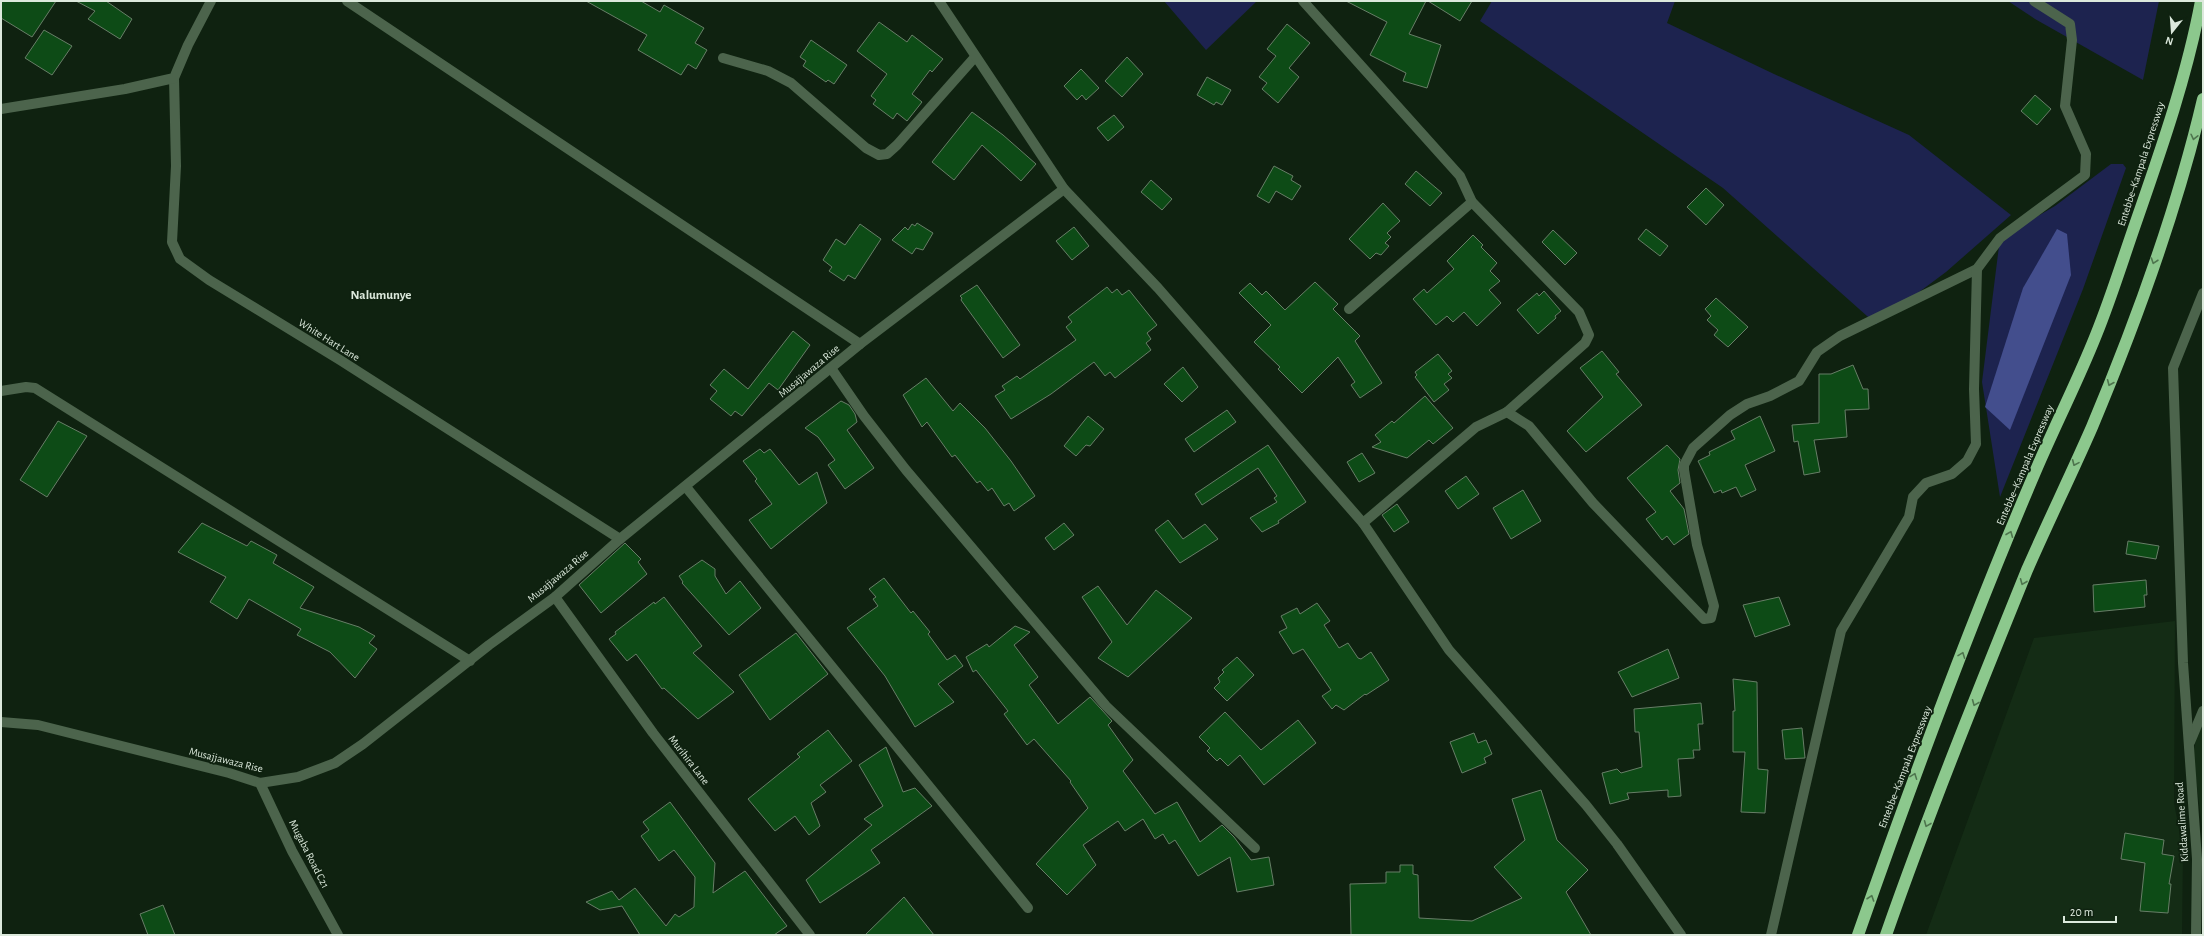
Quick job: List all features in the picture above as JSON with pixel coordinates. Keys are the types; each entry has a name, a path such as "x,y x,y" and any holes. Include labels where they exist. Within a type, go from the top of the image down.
{"highway":[{"name":"Entebbe–Kampala Expressway","path":"1858,935 1909,789 1994,572 2033,476 2096,335 2152,176 2194,38 2201,1"},
{"path":"1886,935 1912,860 2028,569 2126,344 2189,160 2203,100"}],"street":[{"path":"1,109 125,89 174,78 188,45 210,1"},
{"path":"347,1 860,344"},
{"path":"939,1 1064,189 1158,288 1363,523 1449,650 1586,805 1617,844 1681,935"},
{"path":"1303,1 1460,176 1472,202 1579,312 1588,335 1585,343 1507,412 1476,427 1363,523"},
{"path":"1507,412 1529,426 1593,503 1707,620 1711,618 1714,606 1697,545 1684,470 1684,465 1693,448 1730,415 1741,408 1770,396 1799,380 1804,375 1817,352 1840,336 1977,269 2000,238 2085,175 2086,154 2066,106 2072,40 2070,24 2034,1"},
{"path":"723,58 768,71 791,83 866,148 879,155 887,154 897,145 975,57"},
{"name":"White Hart Lane","path":"174,78 176,166 172,242 180,259 209,280 346,364 620,539"},
{"name":"Musajjawaza Rise","path":"1,722 38,726 229,773 260,783 298,777 335,763 363,744 470,661 488,645 555,597 620,539 686,487 860,344 1064,189"},
{"path":"1349,309 1472,202"},
{"path":"1771,935 1841,631 1909,517 1913,497 1926,483 1952,474 1968,461 1976,444 1974,389 1977,269"},
{"path":"2188,746 2183,664 2173,368 2203,293"},
{"path":"831,368 864,416 906,470 1106,706 1255,848"},
{"path":"1,391 26,387 35,388 470,661"},
{"path":"686,487 1028,908"},
{"name":"Murihira Lane","path":"555,597 653,733 810,935"},
{"name":"Kiddawalime Road","path":"2196,935 2197,859 2188,746 2203,711"},
{"name":"Mugaba Road C21","path":"260,783 292,851 338,935"}],"shaded area":[{"path":"1164,1 1257,1 1206,50"},
{"path":"1492,1 1675,1 1667,23 1774,74 1909,135 2011,215 1946,272 1876,324 1723,188 1480,21"},
{"path":"2008,1 2159,1 2143,80 2035,19"},
{"path":"2111,164 2123,164 2126,168 2083,289 2000,497 1982,382 2000,238 2055,206"},
{"path":"2057,229 2067,234 2071,275 2010,430 1985,407 2023,288"},
{"path":"2175,621 2174,803 2183,850 2182,935 1926,935 2034,638"},
{"path":"2203,706 2203,835 2193,754"}],"building":[{"path":"1,1 56,1 32,37 1,18"},
{"path":"76,1 106,1 132,19 120,39 88,19 95,11"},
{"path":"586,1 641,1 660,12 664,5 704,28 695,43 707,50 696,69 688,64 681,75 638,50 647,35"},
{"path":"1346,1 1426,1 1409,34 1441,45 1427,88 1403,81 1406,73 1370,55 1387,22"},
{"path":"1428,1 1472,1 1460,21"},
{"path":"879,22 907,42 912,35 943,59 932,72 930,70 912,94 922,102 907,121 897,113 893,119 873,104 876,100 871,96 887,74 857,51"},
{"path":"1287,24 1310,43 1289,68 1299,77 1278,103 1262,89 1267,83 1259,77 1276,56 1267,49"},
{"path":"44,30 72,46 52,75 25,58"},
{"path":"811,40 847,65 834,84 828,80 826,82 803,66 806,61 800,57"},
{"path":"1127,57 1143,74 1122,97 1105,81"},
{"path":"1081,69 1099,88 1086,100 1082,95 1077,100 1064,86"},
{"path":"1207,77 1231,90 1222,105 1216,102 1214,105 1197,95"},
{"path":"2035,95 2051,109 2037,125 2021,111"},
{"path":"972,112 1003,135 1036,164 1021,181 982,145 954,180 932,162"},
{"path":"1114,115 1124,127 1108,141 1097,128"},
{"path":"1274,166 1293,176 1291,180 1301,186 1292,200 1276,191 1269,203 1257,196"},
{"path":"1416,171 1442,193 1430,206 1405,184"},
{"path":"1151,180 1172,199 1162,210 1141,192"},
{"path":"1706,188 1724,205 1706,225 1687,207"},
{"path":"1383,203 1400,221 1387,233 1391,237 1385,243 1389,246 1381,255 1376,253 1370,259 1349,239"},
{"path":"917,223 933,233 923,250 916,248 912,254 892,240 905,227 908,230 912,224 915,226"},
{"path":"860,224 881,239 855,279 848,275 844,281 829,271 832,267 823,260 836,239 845,245"},
{"path":"1074,227 1089,246 1072,260 1056,241"},
{"path":"1646,229 1668,246 1660,256 1638,239"},
{"path":"1553,230 1577,253 1565,265 1542,242"},
{"path":"1473,235 1483,245 1481,247 1497,263 1490,271 1500,281 1489,290 1501,303 1477,326 1464,312 1453,322 1447,316 1436,325 1413,299 1424,289 1427,293 1454,269 1447,261"},
{"path":"1315,282 1338,304 1333,309 1360,336 1355,341 1382,383 1360,398 1351,385 1355,382 1338,357 1302,393 1278,369 1280,367 1254,342 1271,325 1239,293 1250,283 1262,295 1266,291 1285,310"},
{"path":"977,285 1020,345 1003,358 961,300 962,298 960,296"},
{"path":"1107,287 1112,293 1117,289 1122,295 1129,290 1157,325 1147,333 1151,339 1146,343 1151,350 1115,378 1110,372 1105,376 1094,362 1051,394 1011,419 995,396 1005,390 1002,386 1017,376 1020,379 1076,340 1066,327 1072,322 1068,317"},
{"path":"1544,291 1561,311 1555,316 1556,318 1538,334 1517,310 1537,293 1539,296"},
{"path":"1716,298 1748,327 1728,347 1714,335 1718,330 1707,320 1711,316 1705,309"},
{"path":"793,331 810,345 778,390 769,383 742,416 735,411 731,416 710,399 717,391 710,385 724,369 748,389"},
{"path":"1602,351 1619,372 1616,374 1642,405 1586,452 1567,431 1603,397 1580,368"},
{"path":"1438,354 1452,371 1448,374 1452,378 1444,384 1449,390 1434,402 1415,377 1417,375 1415,372"},
{"path":"1853,365 1863,389 1868,389 1869,409 1845,410 1847,437 1814,440 1820,472 1804,475 1798,441 1794,442 1792,425 1819,423 1819,374 1831,374"},
{"path":"1183,367 1198,387 1182,402 1164,384"},
{"path":"926,378 953,411 960,403 985,428 1011,461 1035,496 1014,511 1009,503 1004,506 992,488 988,491 980,481 977,483 955,455 952,457 927,422 922,427 903,395"},
{"path":"1425,396 1453,428 1433,444 1429,440 1407,458 1372,447 1381,442 1375,435 1392,421 1394,423"},
{"path":"841,401 849,405 855,414 857,422 847,430 874,468 845,489 828,465 835,460 818,437 805,428"},
{"path":"1227,410 1236,422 1194,452 1185,439"},
{"path":"1088,416 1104,429 1090,446 1086,445 1076,456 1064,446"},
{"path":"1760,416 1775,451 1745,465 1756,490 1741,497 1736,487 1722,493 1721,490 1714,493 1698,461 1710,455 1709,452 1735,439 1731,431"},
{"path":"58,421 87,436 47,497 20,480"},
{"path":"1268,445 1306,502 1278,521 1279,523 1262,532 1250,518 1277,502 1274,498 1277,496 1258,468 1202,505 1195,494"},
{"path":"1667,445 1680,459 1678,470 1680,483 1670,491 1684,509 1689,534 1674,545 1667,536 1662,540 1646,519 1656,512 1627,478"},
{"path":"760,449 764,453 770,449 799,485 817,472 827,503 771,549 749,520 772,504 755,481 757,479 743,461"},
{"path":"1362,453 1375,473 1359,482 1347,462"},
{"path":"1466,476 1479,494 1458,509 1445,491"},
{"path":"1523,490 1541,521 1511,539 1493,508"},
{"path":"1397,504 1409,522 1394,532 1382,515"},
{"path":"1168,520 1183,539 1205,524 1218,539 1180,563 1155,530"},
{"path":"202,523 247,546 251,541 277,555 273,563 314,587 300,608 359,627 375,636 369,643 377,649 355,678 330,652 297,635 301,629 249,599 237,619 210,602 226,577 178,552"},
{"path":"1064,523 1074,535 1054,550 1045,538"},
{"path":"2128,541 2159,546 2156,559 2126,554"},
{"path":"625,543 641,559 638,562 647,574 601,613 579,585"},
{"path":"702,560 715,569 715,576 726,594 740,581 761,608 729,635 682,583 683,582 679,576"},
{"path":"884,578 911,613 913,611 930,632 928,634 947,660 955,655 963,666 938,684 954,702 915,727 885,676 847,628 878,606 873,599 876,597 869,589"},
{"path":"2146,580 2147,595 2144,595 2145,607 2094,612 2093,585"},
{"path":"1098,586 1127,625 1156,590 1192,618 1128,677 1098,658 1112,642 1082,597"},
{"path":"664,597 702,646 693,653 734,692 698,719 664,688 662,689 636,654 627,661 609,639 616,634 615,632 654,602 655,604"},
{"path":"1779,597 1790,625 1755,637 1743,605"},
{"path":"1317,603 1330,621 1324,625 1339,648 1348,643 1358,658 1361,659 1371,652 1389,680 1366,695 1365,694 1344,710 1336,705 1332,709 1322,696 1331,690 1303,649 1293,654 1279,632 1287,628 1281,616 1297,608 1300,614"},
{"path":"1015,626 1030,632 1014,645 1038,677 1029,685 1058,724 1090,697 1112,721 1108,725 1133,760 1123,771 1155,814 1177,802 1200,842 1222,825 1234,837 1251,860 1269,857 1274,885 1237,892 1230,857 1198,876 1175,840 1169,844 1163,834 1155,839 1143,819 1125,831 1118,821 1083,845 1096,865 1067,895 1036,864 1088,808 1070,782 1071,781 1034,739 1027,745 1004,714 1008,711 976,670 973,672 966,657 987,644 989,647"},
{"path":"796,633 828,674 770,720 739,675"},
{"path":"1668,649 1679,678 1632,697 1618,672"},
{"path":"1237,657 1254,675 1227,701 1214,688 1220,682 1218,678 1224,672 1222,670"},
{"path":"1733,679 1757,682 1758,769 1768,770 1765,813 1741,812 1745,752 1733,752 1733,711 1735,711"},
{"path":"1701,703 1703,724 1698,724 1700,750 1693,750 1694,758 1678,759 1681,796 1668,797 1668,790 1627,793 1629,799 1610,804 1602,773 1617,769 1621,773 1642,767 1639,732 1635,732 1634,709"},
{"path":"1225,712 1261,750 1298,720 1316,743 1264,785 1240,755 1228,766 1220,758 1217,761 1207,751 1210,748 1199,737"},
{"path":"1802,728 1805,758 1785,759 1782,730"},
{"path":"828,730 852,761 820,785 826,792 811,803 820,826 809,835 795,816 775,831 748,799 800,757 797,754"},
{"path":"1474,733 1478,743 1486,740 1492,754 1484,758 1486,763 1462,773 1450,742"},
{"path":"886,747 903,792 915,788 932,806 871,850 880,863 820,903 806,880 872,825 864,819 883,806 859,765"},
{"path":"1541,790 1557,840 1588,870 1566,892 1591,935 1351,935 1350,884 1386,883 1386,872 1400,872 1400,865 1413,865 1413,874 1418,875 1419,918 1472,921 1522,898 1494,867 1525,840 1512,799"},
{"path":"670,802 715,863 713,893 745,871 787,926 774,935 640,935 622,906 600,910 586,902 612,891 619,900 635,888 666,926 675,914 679,917 694,907 695,877 674,850 659,861 641,836 649,830 643,822"},
{"path":"2125,833 2164,840 2162,854 2174,856 2169,884 2171,884 2168,913 2140,911 2145,863 2121,859"},
{"path":"904,897 934,935 865,935"},
{"path":"163,905 175,935 148,935 140,914"}],"district":[{"name":"Nalumunye","path":"381,295"}]}
